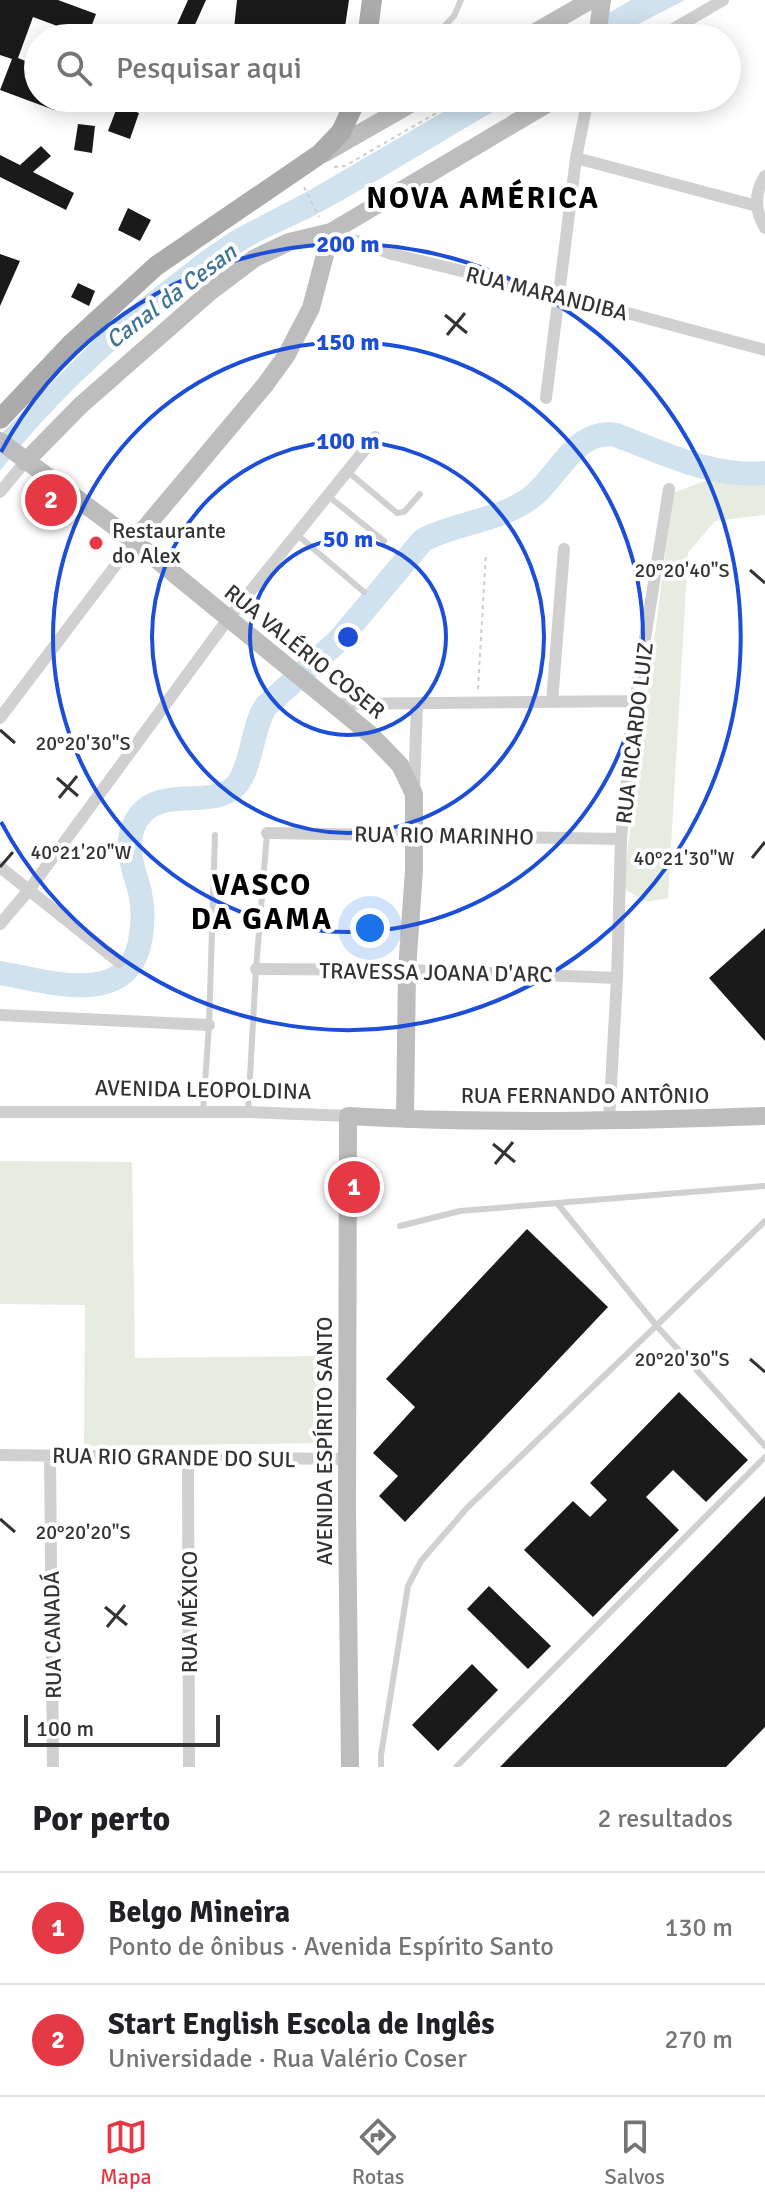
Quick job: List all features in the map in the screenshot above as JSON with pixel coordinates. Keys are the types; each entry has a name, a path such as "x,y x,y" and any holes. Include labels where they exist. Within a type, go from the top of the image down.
{"main road":[{"path":"369,24 372,0"},
{"path":"0,419 72,343 156,266 320,163 350,112"}],"street":[{"path":"682,24 723,0"},
{"path":"556,24 598,5"},
{"path":"320,163 399,112"},
{"path":"0,492 20,457 211,291 255,258 302,238 331,232 533,112"},
{"path":"546,398 576,158 585,112"},
{"path":"576,158 757,206"},
{"path":"765,176 757,206 765,228"},
{"path":"0,718 134,541 286,356 311,308 331,232"},
{"name":"RUA MARANDIBA","path":"331,232 392,254 765,350"},
{"path":"302,238 324,257"},
{"path":"0,924 29,890 228,619 375,437"},
{"name":"RUA VALÉRIO COSER","path":"0,441 134,541 391,753 414,794"},
{"name":"RUA RICARDO LUIZ","path":"609,1121 621,839 635,701 669,489"},
{"path":"552,702 564,549"},
{"path":"333,704 635,701"},
{"path":"405,1119 417,703"},
{"name":"RUA RIO MARINHO","path":"267,833 621,839"},
{"path":"0,867 119,962"},
{"name":"TRAVESSA JOANA D'ARC","path":"256,969 407,970 617,978"},
{"path":"0,1015 209,1025"},
{"name":"AVENIDA LEOPOLDINA","path":"0,1112 248,1112 405,1119"},
{"name":"AVENIDA ESPÍRITO SANTO","path":"348,1116 350,1767"},
{"name":"RUA FERNANDO ANTÔNIO","path":"405,1119 609,1121 765,1116"},
{"name":"RUA RIO GRANDE DO SUL","path":"0,1455 348,1459"},
{"name":"RUA CANADÁ","path":"50,1456 53,1767"},
{"name":"RUA MÉXICO","path":"188,1457 189,1767"},
{"path":"335,1767 350,1767"}],"lane":[{"path":"446,24 461,0"},
{"path":"347,471 397,513 404,512 420,494"},
{"path":"327,495 384,541"},
{"path":"295,533 364,592"},
{"path":"248,1112 267,833"},
{"path":"203,1112 215,835"},
{"path":"400,1226 460,1211 765,1186"},
{"path":"557,1203 656,1325 765,1446"},
{"path":"381,1767 408,1586 421,1561 467,1508 765,1221"},
{"path":"456,1767 765,1457"}],"path":[{"path":"320,163 345,166 438,112"},
{"path":"306,191 318,215"},
{"path":"477,702 486,553"}],"shaded area":[{"path":"765,471 765,515 715,521 688,553 668,898 647,902 626,890 624,878 673,493 726,473"},
{"path":"0,1161 132,1162 135,1358 327,1356 327,1443 84,1446 85,1305 0,1304"}],"water":[{"path":"631,0 685,0 638,24 590,24"},
{"name":"Canal da Cesan","path":"443,112 492,112 346,198 249,248 206,277 111,353 53,410 0,471 0,435 117,317 230,232 310,190"}],"building":[{"path":"0,0 58,0 96,14 92,24 52,24 33,17 30,24 24,24 24,42 18,58 24,60 24,99 0,90 12,59 0,55"},
{"path":"188,0 206,0 195,24 177,24"},
{"path":"237,0 349,0 345,24 234,24"},
{"path":"115,112 139,113 130,139 108,131"},
{"path":"78,124 95,126 92,153 74,150"},
{"path":"41,146 51,156 33,172 74,193 66,210 0,177 0,155 20,165"},
{"path":"128,208 151,220 140,241 118,230"},
{"path":"0,254 20,261 0,306"},
{"path":"78,283 95,291 89,306 71,297"},
{"path":"765,928 765,1041 709,978"},
{"path":"527,1229 608,1307 405,1522 379,1496 398,1476 373,1453 415,1407 386,1379"},
{"path":"679,1392 748,1460 706,1502 673,1470 646,1497 679,1530 593,1617 524,1550 573,1501 590,1517 607,1500 590,1483"},
{"path":"765,1496 765,1727 726,1767 500,1767"},
{"path":"489,1586 551,1646 528,1669 467,1609"},
{"path":"472,1664 498,1690 438,1751 412,1725"}],"waterway":[{"path":"0,973 59,984 100,984 117,977 130,965 139,946 142,919 130,847 136,821 145,810 167,800 219,795 231,790 243,774 266,706 339,640 423,540 521,504 533,496 579,446 602,435 616,435 707,468 746,474 765,473"}],"place":[{"name":"Start English Escola de Inglês","path":"51,500"},
{"name":"Restaurante do Alex","path":"96,543"},
{"name":"Belgo Mineira","path":"354,1187"}],"district":[{"name":"NOVA AMÉRICA","path":"483,198"},
{"name":"VASCO DA GAMA","path":"262,902"}]}
